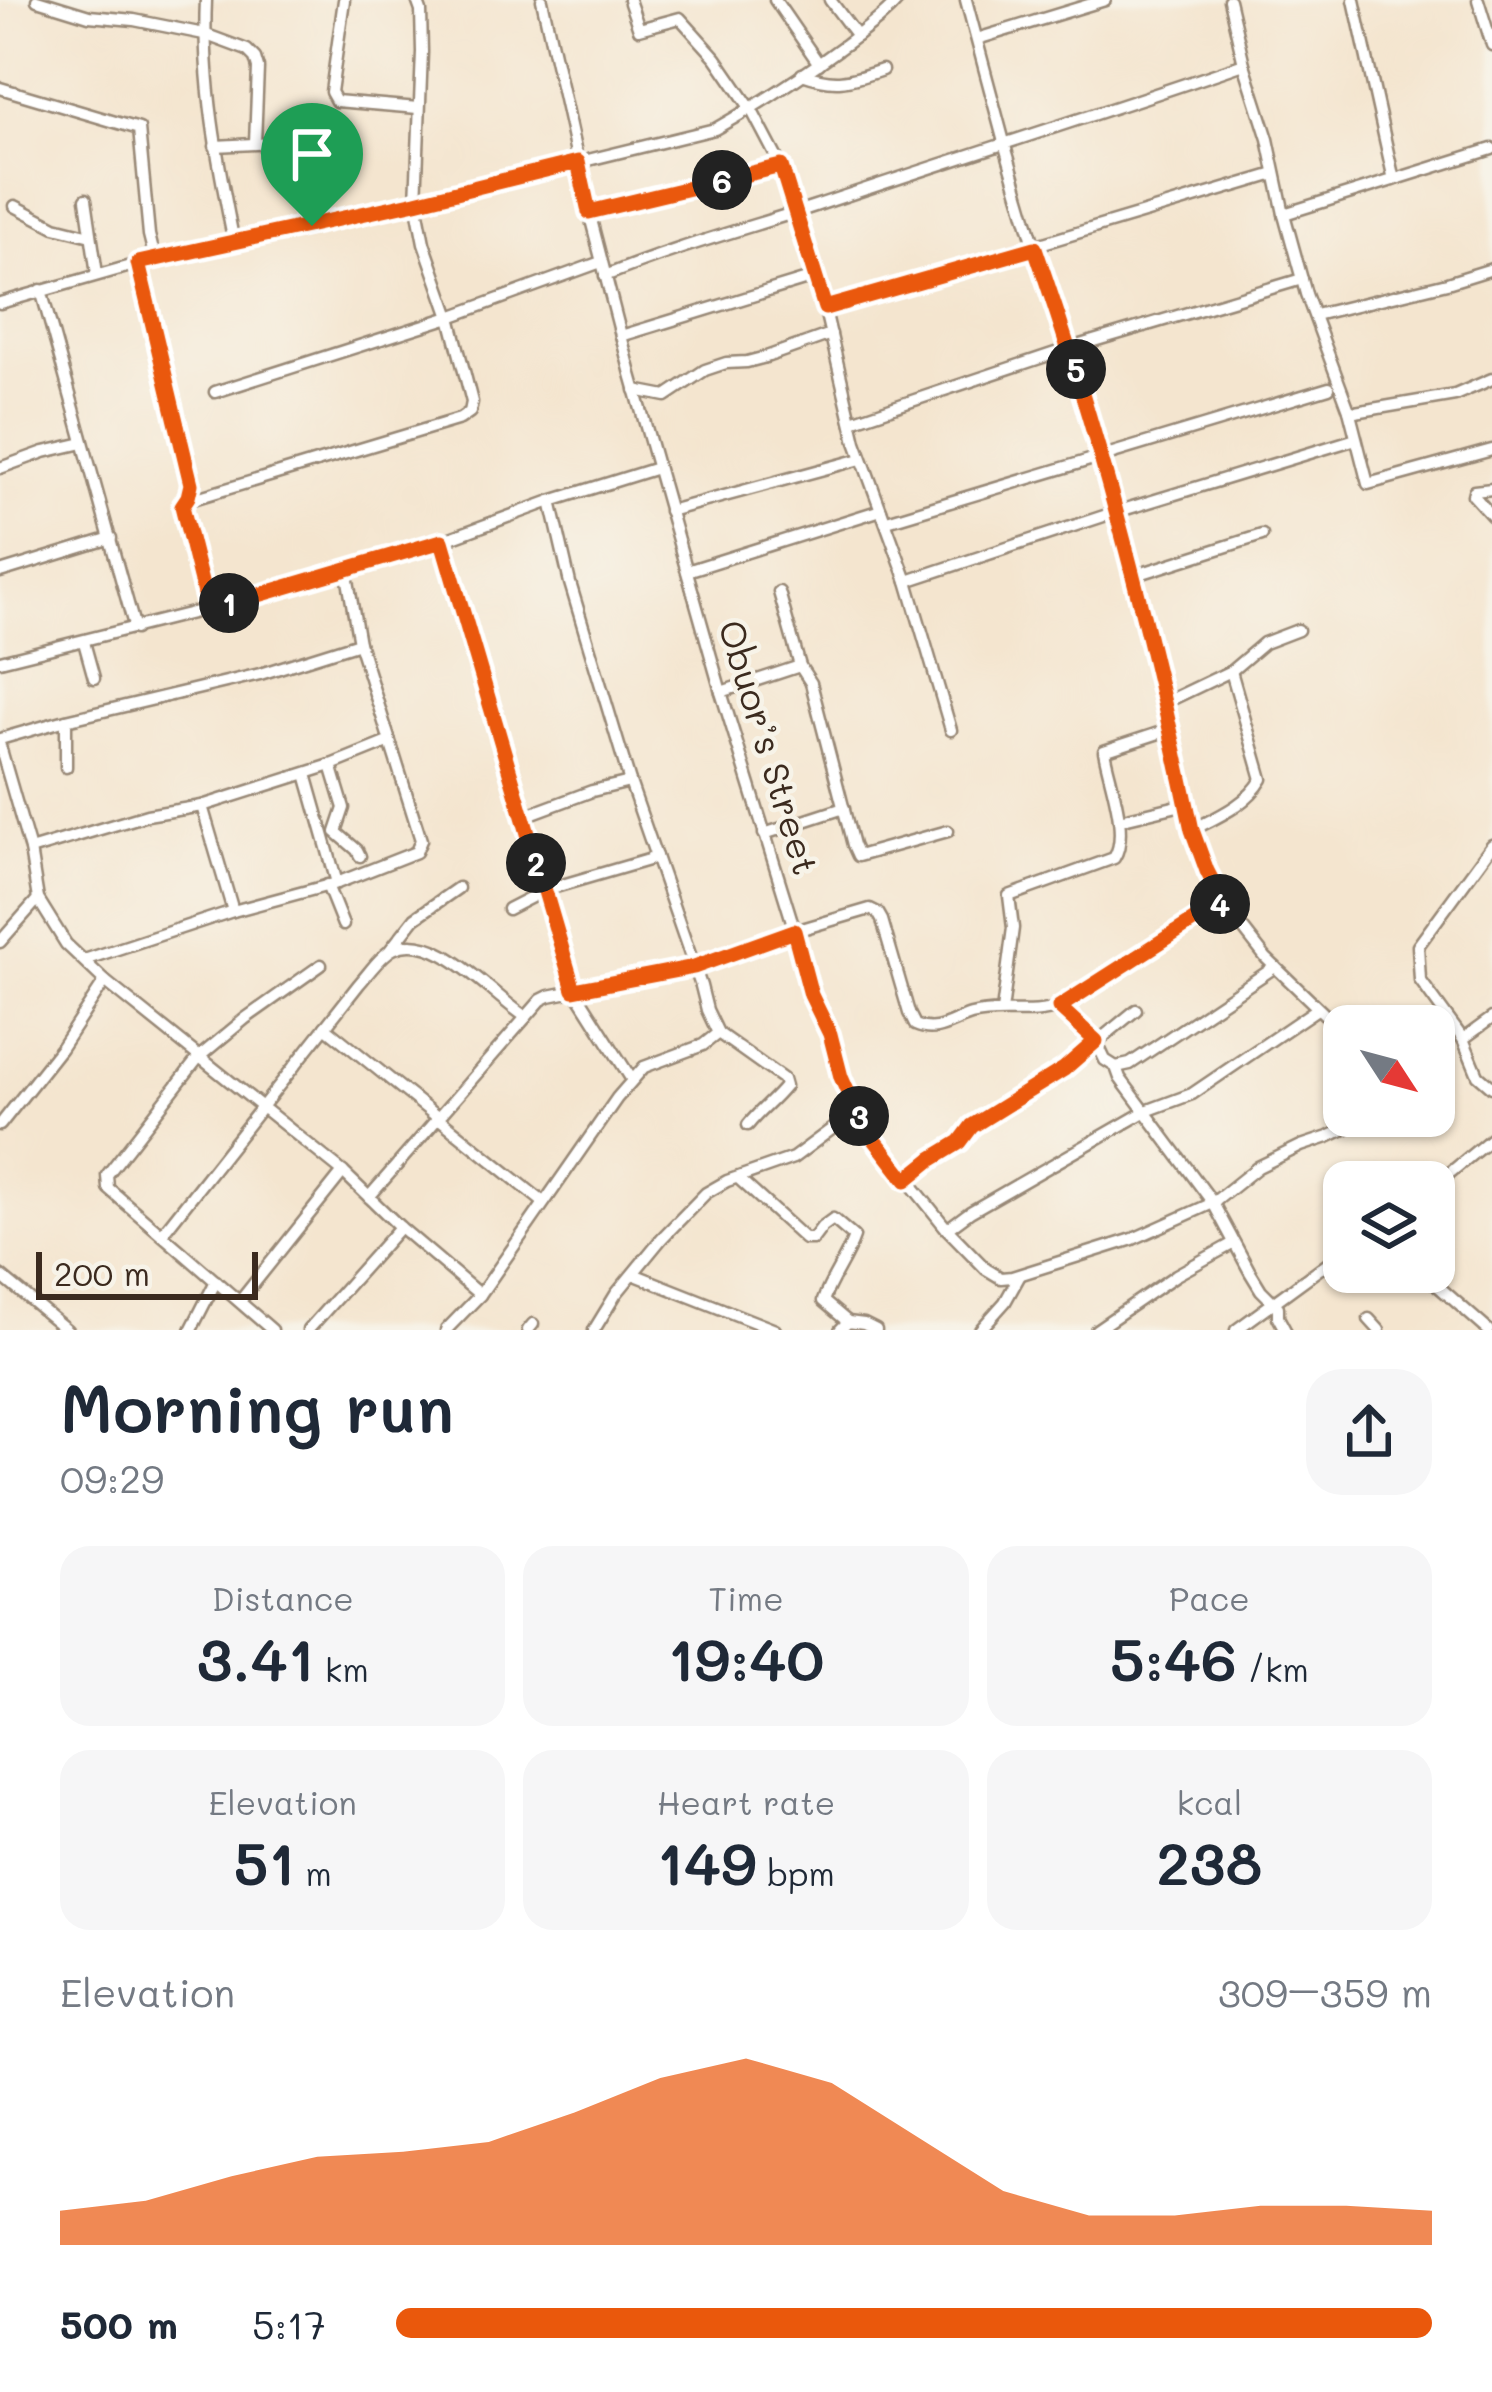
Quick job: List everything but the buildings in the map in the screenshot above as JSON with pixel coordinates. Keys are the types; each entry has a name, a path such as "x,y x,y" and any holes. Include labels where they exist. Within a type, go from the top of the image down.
{"street":[{"path":"37,0 89,16 204,34 248,50 258,68 255,143"},
{"path":"206,0 204,34 215,146 234,243"},
{"path":"344,0 331,92 336,101 418,108"},
{"path":"188,497 470,412 472,402 416,202 422,52 417,0"},
{"name":"Obuor’s Street","path":"542,0 635,390 811,995 830,1034 841,1077 865,1127 947,1229 994,1275 1020,1274"},
{"path":"628,0 639,29 680,18 716,58 751,109 781,166 817,276 861,459 907,581 951,730"},
{"path":"775,0 819,64"},
{"path":"830,0 857,36"},
{"path":"0,303 154,259 416,202 715,129 819,64 872,26 898,0"},
{"path":"966,0 1005,146 1116,512 1192,830 1223,902 1275,967 1323,1015"},
{"path":"977,39 1105,0"},
{"path":"1229,0 1302,279 1349,410 1368,484 1492,450"},
{"path":"1354,0 1394,180"},
{"path":"1478,0 1492,45"},
{"path":"605,276 666,251 1005,146 1244,64"},
{"path":"802,74 843,82 882,70"},
{"path":"0,88 139,129 154,259"},
{"path":"215,146 313,141"},
{"path":"1284,214 1492,149"},
{"path":"589,212 781,166"},
{"path":"825,308 1275,174"},
{"path":"86,199 97,274"},
{"path":"15,206 56,227 92,236"},
{"path":"215,392 449,317 601,262"},
{"path":"138,263 191,484 182,506 208,610"},
{"path":"1315,315 1492,269"},
{"path":"621,336 817,276"},
{"path":"852,421 1070,348 1302,279"},
{"path":"41,290 135,629"},
{"path":"635,390 666,396 705,370 766,357 831,334"},
{"path":"1349,410 1455,394 1492,380"},
{"path":"687,572 1329,388"},
{"path":"907,581 1356,439"},
{"path":"0,468 83,443"},
{"path":"669,511 861,459"},
{"path":"0,661 208,610 442,541 657,468"},
{"path":"1492,489 1474,490 1473,495 1492,516"},
{"path":"551,501 570,583 629,782 718,1033 784,1079 778,1096 748,1125"},
{"path":"1133,576 1262,535"},
{"path":"0,572 111,538"},
{"path":"442,541 574,990 632,1080"},
{"path":"84,960 233,910 332,884 416,852 421,840 359,643 346,569"},
{"path":"779,592 800,666 811,683 858,856 948,832"},
{"path":"1162,704 1231,671 1264,643 1298,630"},
{"path":"84,642 94,678"},
{"path":"359,643 0,743 30,850 38,899 65,944 344,1172 480,1295"},
{"path":"721,692 800,666"},
{"path":"1192,830 1238,806 1262,779 1231,671"},
{"path":"66,721 66,767"},
{"path":"1002,1011 1013,928 1009,896 1114,858 1120,849 1119,820 1104,751 1168,730"},
{"path":"30,850 147,815 202,806 331,766 388,742"},
{"path":"331,766 344,808 336,832 360,856"},
{"path":"307,774 343,925"},
{"path":"523,817 629,782"},
{"path":"0,804 17,805"},
{"path":"1119,820 1186,804"},
{"path":"202,806 233,910"},
{"path":"764,834 844,808"},
{"path":"1492,845 1418,946 1420,980 1463,1039 1478,1075 1492,1088"},
{"path":"508,909 544,890 656,856"},
{"path":"162,1234 428,902 458,888"},
{"path":"0,942 38,899"},
{"path":"369,1197 541,1000 694,967 871,909 883,920 915,1024 932,1030 970,1015 1029,1014 1059,1007 1223,902"},
{"path":"389,951 407,945 429,946 526,1017"},
{"path":"272,1330 108,1188 106,1181 199,1057 321,965"},
{"path":"1116,1067 1130,1064 1275,967"},
{"path":"0,1125 62,1048 105,981"},
{"path":"1059,1007 1096,1041 1105,1060 1116,1067 1213,1203 1261,1290 1278,1307 1286,1330"},
{"path":"906,1180 960,1142 972,1126 1064,1069 1136,1010"},
{"path":"947,1229 1146,1111 1192,1094 1317,1010"},
{"path":"1463,1039 1492,1018"},
{"path":"325,1027 543,1202"},
{"path":"446,1330 480,1295 632,1080 644,1067 703,1045 718,1033"},
{"path":"594,1330 632,1274 706,1193 793,1158 856,1111"},
{"path":"1455,1168 1491,1138 1492,1127"},
{"path":"980,1330 1005,1302 1020,1274 1133,1240 1213,1203 1258,1167 1330,1137"},
{"path":"240,1301 344,1172"},
{"path":"738,1178 806,1239 813,1239 833,1219 854,1238 823,1301 844,1326 876,1330"},
{"path":"308,1330 400,1227"},
{"path":"1096,1330 1176,1275 1234,1243"},
{"path":"1236,1330 1323,1266"},
{"path":"0,1274 67,1330"},
{"path":"632,1274 757,1327 775,1330"},
{"path":"191,1330 216,1281"},
{"path":"1446,1293 1488,1330"},
{"path":"1369,1318 1379,1330"}],"route":[{"path":"578,162 589,212 781,166 825,308 1035,248 1070,348 1132,570 1192,830 1223,902 1059,1007 1096,1041 1064,1069 972,1126 960,1142 906,1180 856,1111 830,1034 811,995 794,931 694,967 574,990 442,541 208,610 182,506 191,484 138,263 312,226 578,162"}]}
